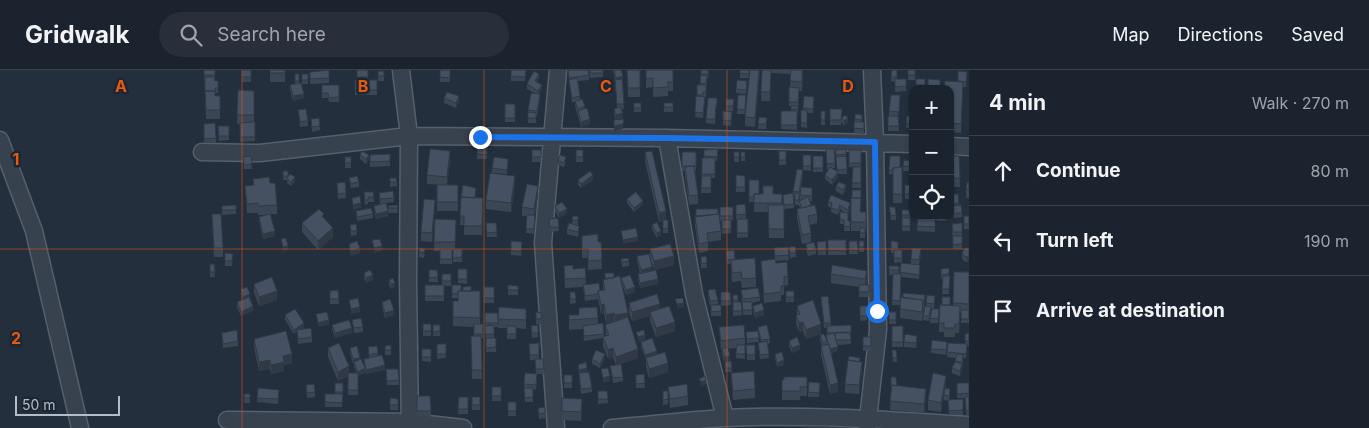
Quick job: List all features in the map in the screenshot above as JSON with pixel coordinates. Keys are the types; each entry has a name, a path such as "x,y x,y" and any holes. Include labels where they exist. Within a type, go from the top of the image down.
{"street":[{"path":"401,70 409,136 408,281 410,425"},
{"path":"556,428 543,243 558,70"},
{"path":"868,423 878,330 872,70"},
{"path":"202,152 260,153 409,136 667,138 909,144"},
{"path":"667,138 694,294 725,418"},
{"path":"0,140 34,231 80,428"},
{"path":"954,146 969,147"},
{"path":"612,428 725,418 805,416 868,423 969,425"},
{"path":"227,420 464,428"}],"building":[{"path":"204,70 215,70 215,75 204,75"},
{"path":"242,70 251,70 251,77 242,77"},
{"path":"270,70 285,70 285,73 270,73"},
{"path":"329,70 329,78 310,79 310,72"},
{"path":"357,70 368,70 368,77 357,77"},
{"path":"440,70 450,70 450,78 440,77"},
{"path":"511,70 526,70 525,77 511,76"},
{"path":"568,70 588,70 589,75 569,78"},
{"path":"590,70 603,70 603,73 590,73"},
{"path":"614,70 621,70 623,76 616,78"},
{"path":"627,70 640,70 640,88 628,88"},
{"path":"646,70 673,70 673,82 668,82 668,87 653,88 653,78 646,79"},
{"path":"701,70 708,70 708,74 701,74"},
{"path":"740,70 749,70 749,74 740,73"},
{"path":"750,70 759,70 755,118 745,117"},
{"path":"762,70 771,70 770,92 761,92"},
{"path":"791,70 802,70 802,82 790,81"},
{"path":"892,70 897,70 897,77 891,77"},
{"path":"908,70 915,70 915,75 908,75"},
{"path":"378,71 384,71 384,76 378,76"},
{"path":"534,71 539,74 535,81 542,85 538,91 527,84"},
{"path":"958,71 967,72 966,82 958,81"},
{"path":"295,74 299,74 299,81 295,81"},
{"path":"302,74 308,74 308,80 302,80"},
{"path":"701,75 707,76 706,84 700,83"},
{"path":"205,77 214,77 215,81 218,81 218,88 215,88 215,91 205,91"},
{"path":"577,78 580,96 572,98 569,80"},
{"path":"622,79 624,104 617,104 615,80"},
{"path":"895,79 906,79 906,86 895,87"},
{"path":"916,79 925,79 925,85 916,85"},
{"path":"928,79 940,80 940,85 928,85"},
{"path":"355,80 377,80 377,90 355,90"},
{"path":"737,80 747,81 746,90 736,89"},
{"path":"945,81 963,82 961,124 954,123 954,85 944,85"},
{"path":"301,83 304,94 293,96 290,85"},
{"path":"322,85 339,85 339,97 329,98 328,93 322,93"},
{"path":"697,85 706,85 706,92 703,92 703,95 697,95"},
{"path":"789,87 799,88 798,102 789,102"},
{"path":"238,90 254,91 254,115 237,115"},
{"path":"205,91 215,91 215,96 220,96 220,110 206,110"},
{"path":"447,92 459,96 456,103 444,98"},
{"path":"531,93 540,94 537,111 528,110"},
{"path":"738,95 746,95 745,110 737,109"},
{"path":"891,95 900,95 899,112 889,111"},
{"path":"696,96 705,97 703,113 695,112"},
{"path":"804,96 814,97 813,109 803,108"},
{"path":"708,98 717,98 715,119 706,119"},
{"path":"582,99 585,106 578,109 575,102"},
{"path":"726,99 734,99 733,106 726,106"},
{"path":"634,103 641,103 641,108 634,108"},
{"path":"664,103 673,103 673,107 664,107"},
{"path":"505,104 515,104 515,118 505,118"},
{"path":"791,106 798,106 798,109 791,109"},
{"path":"620,107 623,113 616,115 614,109"},
{"path":"587,108 590,119 581,122 578,111"},
{"path":"306,109 308,121 300,122 298,110"},
{"path":"830,109 842,109 841,120 830,120"},
{"path":"801,110 807,111 807,123 801,123"},
{"path":"723,111 732,112 731,121 723,120"},
{"path":"781,111 797,111 797,125 781,125"},
{"path":"821,111 825,111 825,120 821,120"},
{"path":"528,112 536,113 536,118 528,118"},
{"path":"855,114 862,115 862,120 855,119"},
{"path":"845,115 848,118 844,121 842,118"},
{"path":"888,116 898,116 899,126 888,126"},
{"path":"907,116 909,116 909,123 906,123"},
{"path":"759,117 767,118 766,124 758,124"},
{"path":"319,118 320,126 312,127 311,119"},
{"path":"624,119 623,124 614,126 614,120"},
{"path":"255,122 255,137 240,137 240,123"},
{"path":"854,122 864,122 864,129 854,128"},
{"path":"215,123 216,138 204,139 204,124"},
{"path":"218,126 229,126 229,136 219,136"},
{"path":"477,145 487,146 487,155 477,154"},
{"path":"430,149 450,151 447,177 427,175"},
{"path":"718,149 717,157 704,156 704,150"},
{"path":"826,149 834,149 835,163 827,164"},
{"path":"846,149 846,154 836,155 835,150"},
{"path":"532,150 541,150 541,157 532,157"},
{"path":"576,150 583,150 583,157 576,157"},
{"path":"849,150 861,150 861,163 849,163"},
{"path":"362,151 369,155 366,159 360,155"},
{"path":"652,151 666,211 659,213 645,152"},
{"path":"779,151 786,151 786,160 779,160"},
{"path":"682,152 696,152 696,166 682,166"},
{"path":"734,152 739,152 739,157 734,157"},
{"path":"741,152 745,152 745,157 741,157"},
{"path":"390,154 390,161 370,162 370,155"},
{"path":"560,155 566,157 564,163 558,161"},
{"path":"803,155 811,155 811,166 803,166"},
{"path":"251,156 252,164 244,165 243,157"},
{"path":"813,156 823,156 823,168 813,168"},
{"path":"846,156 847,169 837,170 836,157"},
{"path":"890,156 900,156 900,167 889,170"},
{"path":"954,156 959,156 960,178 954,178"},
{"path":"345,157 351,157 351,163 345,163"},
{"path":"494,157 508,159 507,170 492,168"},
{"path":"702,158 715,158 715,174 702,174"},
{"path":"904,160 909,161 909,167 903,166"},
{"path":"694,166 698,195 689,196 685,167"},
{"path":"830,167 838,172 832,180 825,175"},
{"path":"853,167 861,167 861,183 852,183"},
{"path":"902,167 902,194 893,194 893,168"},
{"path":"797,169 803,170 799,192 793,191"},
{"path":"283,171 288,171 288,176 283,176"},
{"path":"590,171 593,175 581,184 578,180"},
{"path":"490,173 515,176 511,203 486,200"},
{"path":"290,174 295,177 291,182 287,178"},
{"path":"736,175 745,176 745,187 736,187"},
{"path":"357,176 359,182 351,184 349,178"},
{"path":"702,176 711,176 711,188 701,188"},
{"path":"269,177 270,183 275,183 277,205 258,206 258,203 247,204 245,186 254,185 253,179"},
{"path":"390,178 396,178 397,182 390,182"},
{"path":"749,180 759,180 759,194 754,194 754,197 749,197"},
{"path":"345,182 346,193 338,194 337,183"},
{"path":"839,182 846,185 843,190 836,186"},
{"path":"967,182 969,183 969,189 966,189"},
{"path":"527,184 538,186 534,209 522,207"},
{"path":"437,185 458,185 458,202 437,202"},
{"path":"463,185 476,188 475,198 461,197"},
{"path":"905,185 909,185 909,194 905,194"},
{"path":"763,186 773,186 773,194 782,194 782,203 754,203 754,194 763,194"},
{"path":"801,187 812,188 812,196 800,195"},
{"path":"852,190 861,190 861,198 852,198"},
{"path":"393,191 394,198 380,199 379,193"},
{"path":"364,192 373,192 374,197 368,197 368,200 365,200"},
{"path":"636,192 643,201 634,208 627,199"},
{"path":"793,193 794,204 784,205 783,195"},
{"path":"795,193 799,193 799,200 795,200"},
{"path":"954,194 958,194 959,203 954,204"},
{"path":"831,195 850,203 848,210 840,205 838,210 831,208 832,203 828,202"},
{"path":"360,196 361,203 353,205 352,198"},
{"path":"461,197 483,198 482,226 464,226 464,216 460,216"},
{"path":"808,197 811,205 802,208 799,201"},
{"path":"851,198 861,198 860,212 866,212 866,222 851,222"},
{"path":"424,199 435,200 432,233 421,232"},
{"path":"562,202 567,209 559,213 555,206"},
{"path":"386,203 388,211 376,214 374,206"},
{"path":"745,204 746,214 736,215 736,205"},
{"path":"236,205 236,210 222,210 222,206"},
{"path":"397,205 398,208 388,208 388,206"},
{"path":"768,205 784,205 784,229 769,229"},
{"path":"815,205 817,214 808,216 811,233 802,235 797,209"},
{"path":"961,205 962,212 954,214 954,206"},
{"path":"720,207 733,207 733,216 720,216"},
{"path":"889,207 895,207 896,215 891,216"},
{"path":"371,208 373,214 357,217 356,211"},
{"path":"319,209 324,214 322,216 333,228 318,241 302,223"},
{"path":"696,209 718,209 718,214 696,216"},
{"path":"902,210 909,210 909,215 902,215"},
{"path":"840,212 848,213 850,227 844,226 844,220 840,219"},
{"path":"212,214 221,214 223,248 214,248"},
{"path":"270,214 275,231 263,234 259,217"},
{"path":"719,214 721,231 707,233 708,242 699,244 695,217"},
{"path":"527,215 535,215 534,229 526,229"},
{"path":"573,216 578,216 578,220 572,220"},
{"path":"964,216 969,216 969,224 964,224"},
{"path":"558,218 559,227 550,227 549,219"},
{"path":"902,218 909,218 910,226 902,226"},
{"path":"435,219 456,220 455,242 434,242"},
{"path":"737,219 748,219 748,233 737,233"},
{"path":"663,220 668,220 668,228 663,229"},
{"path":"722,220 731,220 731,229 722,229"},
{"path":"918,220 935,220 935,227 917,226"},
{"path":"657,222 661,231 657,233 652,225"},
{"path":"486,223 496,223 497,232 487,233"},
{"path":"569,223 579,226 578,232 567,229"},
{"path":"962,223 962,232 953,232 952,224"},
{"path":"356,224 357,231 351,231 350,225"},
{"path":"636,228 638,237 623,240 621,231"},
{"path":"860,228 865,228 865,233 860,233"},
{"path":"598,234 598,242 601,242 602,260 588,261 588,249 582,249 582,236"},
{"path":"953,236 962,236 962,244 953,245"},
{"path":"286,238 288,246 283,247 281,239"},
{"path":"380,239 382,246 374,248 372,240"},
{"path":"828,240 846,240 846,251 828,250"},
{"path":"357,241 360,248 351,251 349,244"},
{"path":"511,241 522,242 521,251 511,251"},
{"path":"826,241 826,250 818,251 817,242"},
{"path":"849,241 857,241 858,250 849,250"},
{"path":"859,241 864,241 864,247 859,247"},
{"path":"891,241 898,242 898,249 891,248"},
{"path":"814,242 816,250 808,251 806,244"},
{"path":"670,244 674,256 654,261 650,249"},
{"path":"795,246 796,253 790,253 789,247"},
{"path":"788,247 789,255 775,256 774,248"},
{"path":"420,248 425,249 424,253 419,252"},
{"path":"912,248 921,249 919,260 911,259"},
{"path":"967,248 969,249 969,257 964,256 962,253"},
{"path":"440,249 452,249 452,259 440,259"},
{"path":"453,249 462,249 462,257 453,258"},
{"path":"734,250 735,259 727,260 726,251"},
{"path":"894,250 902,250 902,258 894,258"},
{"path":"225,253 233,254 232,261 225,261"},
{"path":"649,254 652,267 641,270 637,256"},
{"path":"706,256 707,263 701,263 701,257"},
{"path":"628,258 629,261 622,262 621,259"},
{"path":"755,258 756,278 742,279 741,272 732,273 731,260"},
{"path":"775,259 776,263 787,262 788,276 784,277 784,286 781,286 781,292 764,294 761,261"},
{"path":"901,263 920,265 919,275 900,272"},
{"path":"210,264 214,264 215,272 210,272"},
{"path":"573,265 573,269 585,268 586,278 565,279 564,266"},
{"path":"832,265 867,271 865,279 831,274"},
{"path":"889,266 899,266 899,270 889,270"},
{"path":"949,268 949,274 941,275 941,269"},
{"path":"458,269 467,269 467,279 458,279"},
{"path":"370,270 373,275 366,278 364,273"},
{"path":"429,270 437,270 438,277 429,278"},
{"path":"656,270 658,279 640,283 638,274"},
{"path":"954,272 969,272 969,304 953,303"},
{"path":"605,273 614,273 614,278 605,278"},
{"path":"442,274 451,274 451,281 442,281"},
{"path":"893,274 901,274 900,301 892,300"},
{"path":"630,275 635,287 626,290 621,278"},
{"path":"620,276 628,313 606,315 604,304 601,305 598,291 605,290 603,280"},
{"path":"943,276 950,276 949,289 942,289"},
{"path":"272,277 277,291 259,297 254,284"},
{"path":"393,278 395,283 391,284 389,280"},
{"path":"599,283 600,290 598,294 585,296 583,285"},
{"path":"425,285 444,285 444,296 425,296"},
{"path":"452,285 461,285 461,291 452,294"},
{"path":"508,285 518,286 518,290 508,290"},
{"path":"859,285 869,285 869,292 859,292"},
{"path":"471,286 471,291 463,291 463,287"},
{"path":"247,287 250,294 243,297 241,289"},
{"path":"484,287 494,287 494,298 484,298"},
{"path":"758,288 760,297 743,299 741,290"},
{"path":"715,289 718,300 710,301 708,290"},
{"path":"338,290 339,299 330,299 330,291"},
{"path":"458,291 480,291 480,318 453,317 453,301 458,301"},
{"path":"786,291 794,291 794,297 786,297"},
{"path":"570,292 575,292 576,299 570,299"},
{"path":"721,292 730,292 731,301 721,301"},
{"path":"903,293 925,295 924,303 923,300 903,298"},
{"path":"657,294 660,304 632,312 629,303"},
{"path":"733,295 738,295 738,300 733,300"},
{"path":"927,295 935,296 934,304 926,303"},
{"path":"828,296 831,323 824,323 821,297"},
{"path":"249,297 253,306 241,312 237,302"},
{"path":"901,297 923,300 922,312 900,309"},
{"path":"942,297 950,297 950,305 942,305"},
{"path":"358,298 360,307 351,309 349,300"},
{"path":"683,298 684,303 677,304 675,299"},
{"path":"390,299 394,310 385,313 382,302"},
{"path":"813,300 821,324 806,330 803,322 799,323 796,315 800,314 797,306"},
{"path":"733,302 741,302 742,311 733,311"},
{"path":"742,302 752,302 752,310 743,310"},
{"path":"762,303 764,310 755,313 753,306"},
{"path":"711,305 721,305 721,311 711,312"},
{"path":"940,305 960,306 959,324 955,324 955,328 944,328 944,323 939,323"},
{"path":"669,306 675,322 656,328 650,312"},
{"path":"860,306 872,306 872,311 867,311 867,316 860,316"},
{"path":"925,306 931,307 929,316 923,316"},
{"path":"499,307 526,309 526,320 498,319"},
{"path":"597,307 598,318 569,320 569,315 579,315 579,308"},
{"path":"295,309 304,323 294,330 285,315"},
{"path":"932,309 939,309 938,319 930,318"},
{"path":"961,310 969,310 969,319 961,319"},
{"path":"327,312 329,320 318,323 316,314"},
{"path":"536,312 542,313 541,319 536,319"},
{"path":"889,312 896,312 896,320 889,320"},
{"path":"485,313 498,313 498,323 485,323"},
{"path":"628,317 638,349 616,357 613,348 608,350 603,337 609,335 605,325"},
{"path":"361,318 363,327 354,328 352,320"},
{"path":"349,320 352,328 335,333 332,325"},
{"path":"603,323 604,334 584,336 583,326"},
{"path":"423,324 431,324 431,331 423,331"},
{"path":"474,324 483,324 483,334 474,334"},
{"path":"433,325 440,325 440,331 433,332"},
{"path":"494,325 494,334 485,334 485,326"},
{"path":"538,325 538,333 532,333 531,326"},
{"path":"744,325 745,338 721,341 719,327"},
{"path":"767,325 770,339 761,340 758,327"},
{"path":"851,325 851,332 827,333 827,326"},
{"path":"507,326 516,326 516,334 507,334"},
{"path":"892,326 903,326 903,342 892,342"},
{"path":"311,328 312,337 298,339 297,330"},
{"path":"237,330 238,341 223,344 222,333"},
{"path":"644,330 645,335 638,337 636,332"},
{"path":"286,331 292,354 283,356 284,362 271,365 270,360 259,362 254,339"},
{"path":"758,331 759,338 747,339 746,332"},
{"path":"834,333 838,347 830,349 826,335"},
{"path":"835,333 850,333 851,340 836,340"},
{"path":"969,333 969,341 965,341 965,334"},
{"path":"824,334 827,341 823,343 820,335"},
{"path":"905,334 917,336 916,343 904,342"},
{"path":"471,336 481,336 482,370 472,370"},
{"path":"797,337 800,345 792,348 789,341"},
{"path":"863,337 871,337 871,346 863,346"},
{"path":"486,338 496,338 496,347 486,348"},
{"path":"652,338 657,351 645,355 641,342"},
{"path":"932,340 947,342 946,350 931,349"},
{"path":"767,341 769,354 760,355 758,343"},
{"path":"339,343 349,366 338,372 328,348"},
{"path":"539,343 539,355 530,355 529,344"},
{"path":"948,343 967,344 966,354 947,352"},
{"path":"437,344 446,344 446,354 437,354"},
{"path":"829,344 838,383 830,385 821,346"},
{"path":"391,345 391,350 385,350 385,346"},
{"path":"737,345 745,345 745,354 736,354"},
{"path":"746,345 755,345 755,355 747,355"},
{"path":"357,346 360,358 353,359 350,348"},
{"path":"377,346 378,353 369,355 368,347"},
{"path":"728,347 730,356 724,357 722,349"},
{"path":"422,349 431,349 431,357 422,357"},
{"path":"596,350 605,354 600,364 592,359"},
{"path":"892,350 896,350 897,358 893,358"},
{"path":"665,352 668,363 649,369 646,358"},
{"path":"782,352 784,360 777,363 775,354"},
{"path":"957,354 963,355 962,362 955,361"},
{"path":"382,355 385,365 366,370 364,359"},
{"path":"849,356 860,358 859,362 848,360"},
{"path":"361,359 365,368 358,372 354,362"},
{"path":"535,359 543,359 544,369 536,369"},
{"path":"848,360 862,362 859,385 845,384"},
{"path":"731,361 732,368 725,368 725,362"},
{"path":"586,362 587,368 579,370 578,365"},
{"path":"955,362 962,364 960,371 952,368"},
{"path":"621,364 623,377 613,378 610,366"},
{"path":"608,368 610,376 603,378 601,369"},
{"path":"386,369 398,369 399,380 387,381"},
{"path":"754,371 755,389 733,391 731,373"},
{"path":"589,372 592,388 581,389 579,373"},
{"path":"348,373 358,373 358,390 348,390"},
{"path":"525,373 537,374 536,385 524,384"},
{"path":"933,373 946,376 941,403 928,400"},
{"path":"644,374 645,383 636,384 636,375"},
{"path":"564,375 572,375 572,383 564,383"},
{"path":"705,376 706,380 701,382 699,379"},
{"path":"784,377 807,377 807,387 800,387 800,391 782,391 782,380 784,380"},
{"path":"891,377 896,377 897,386 891,386"},
{"path":"809,382 820,383 819,393 808,392"},
{"path":"335,383 343,383 343,392 335,392"},
{"path":"957,383 969,383 969,393 957,394"},
{"path":"314,384 315,392 307,393 306,385"},
{"path":"687,384 688,396 670,399 668,387"},
{"path":"892,385 926,389 924,404 890,401"},
{"path":"492,387 501,387 501,396 492,396"},
{"path":"258,388 279,390 278,399 257,398"},
{"path":"524,388 533,388 533,397 525,398"},
{"path":"945,388 950,389 949,396 944,395"},
{"path":"598,391 607,391 608,399 598,399"},
{"path":"663,391 668,391 668,399 663,400"},
{"path":"244,394 250,394 250,398 244,398"},
{"path":"325,394 343,394 342,403 325,402"},
{"path":"417,396 430,396 431,411 417,411"},
{"path":"969,396 969,410 966,411 965,397"},
{"path":"459,397 468,397 468,409 458,409"},
{"path":"472,397 480,397 480,405 472,405"},
{"path":"390,398 398,399 398,405 390,405"},
{"path":"562,398 582,399 581,412 562,411"},
{"path":"963,399 963,410 949,411 948,400"},
{"path":"508,402 516,402 516,411 508,411"},
{"path":"545,407 545,413 539,414 538,408"},
{"path":"829,427 829,428 803,428"}],"route":[{"path":"480,137 875,142 877,311"}]}
